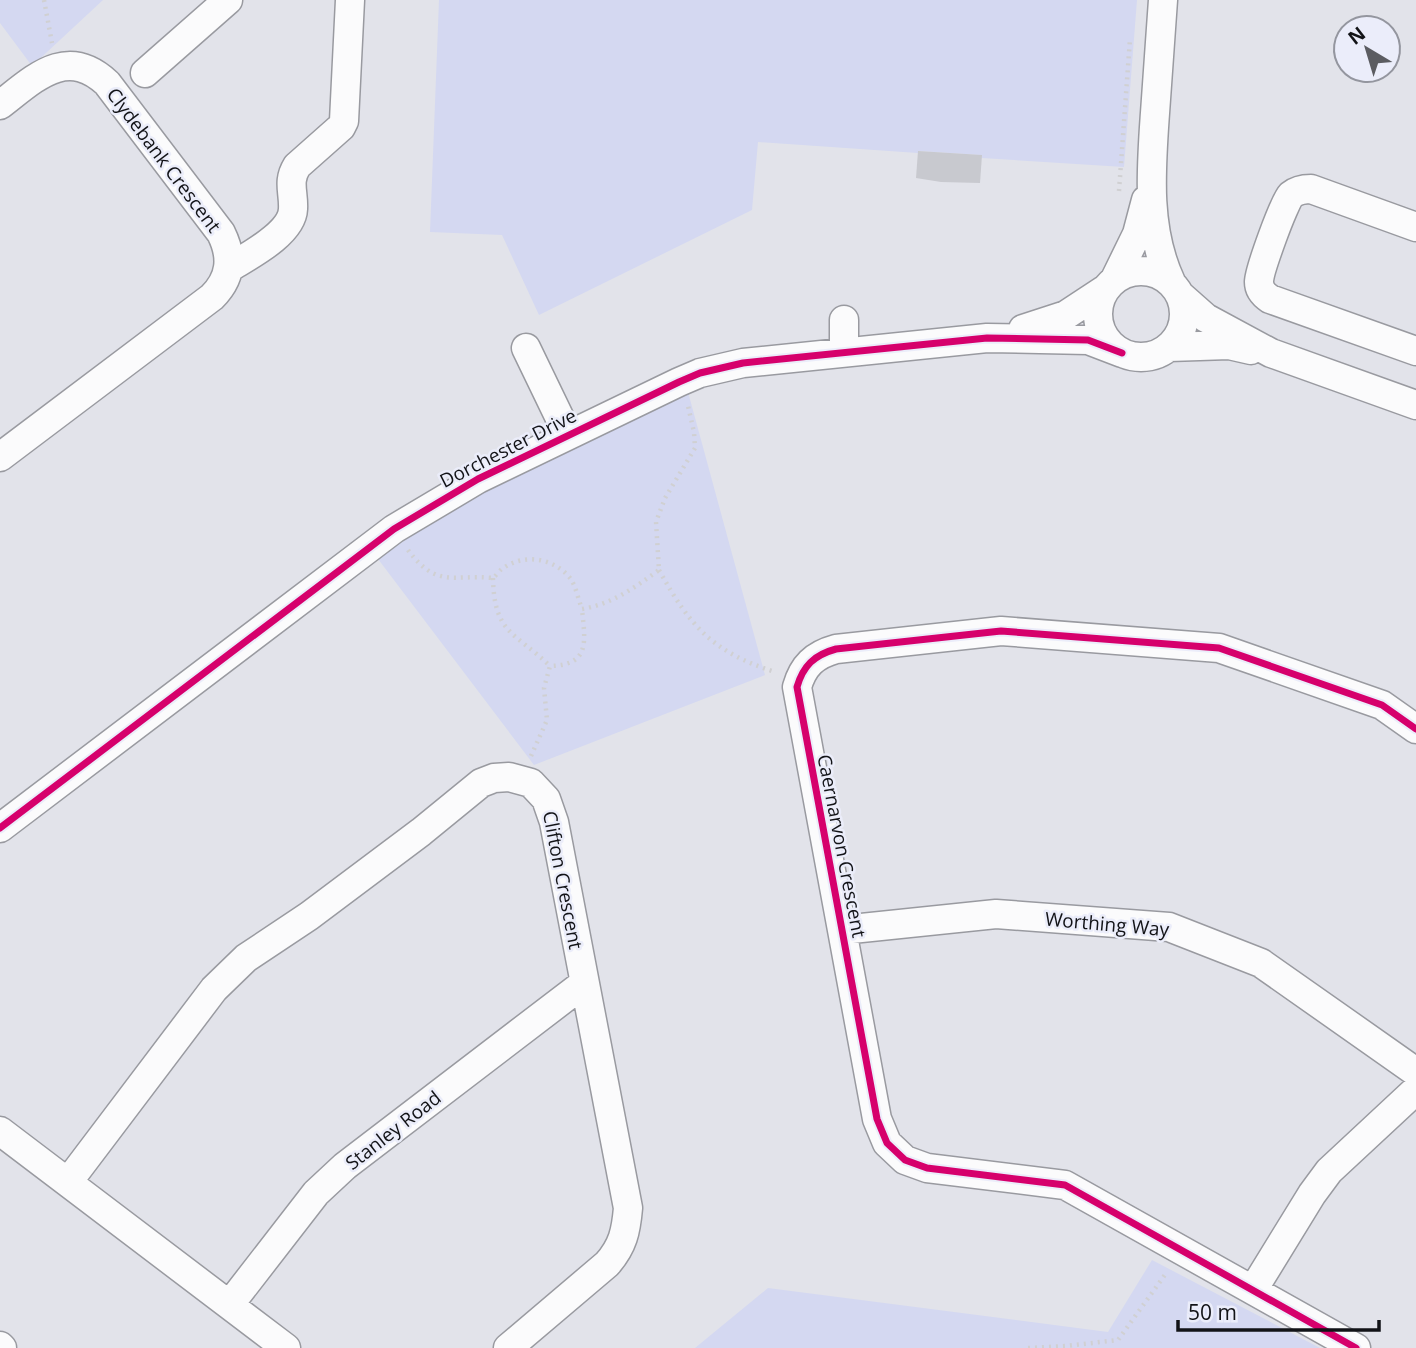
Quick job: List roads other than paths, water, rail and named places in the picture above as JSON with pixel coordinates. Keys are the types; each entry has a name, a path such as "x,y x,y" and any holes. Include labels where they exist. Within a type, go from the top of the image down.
{"street":[{"path":"145,74 228,0"},
{"path":"0,457 212,297 225,279 229,268 288,226 293,207 290,191 292,174 344,121 350,0"},
{"path":"1151,178 1137,234 1098,307 1098,326 1107,342 1122,354 1138,358 1155,356 1169,347 1181,332 1185,313 1176,288 1162,263 1151,178 1163,0"},
{"name":"Clydebank Crescent","path":"0,105 39,76 58,68 75,66 87,69 107,83 221,233 229,254 229,268"},
{"path":"1416,227 1311,189 1299,190 1284,205 1259,282 1264,295 1270,299 1416,351"},
{"path":"1110,284 1134,271 1154,272 1176,288 1206,318 1271,354"},
{"name":"Dorchester Drive","path":"987,338 1066,315 1110,284"},
{"path":"844,320 844,352"},
{"name":"Dorchester Drive","path":"0,828 394,529 478,479 700,373 743,363 987,338 1088,340 1122,354"},
{"path":"1169,347 1229,345 1271,354 1416,405"},
{"path":"526,348 568,435"},
{"name":"Caernarvon Crescent","path":"1356,1348 1065,1185 927,1168 895,1153 887,1143 877,1119 797,695 802,672 814,658 836,649 1002,631 1219,648 1382,705 1416,729"},
{"name":"Clifton Crescent","path":"68,1182 214,989 246,957 329,902 481,783 494,778 520,779 531,783 546,799 554,822 628,1208 625,1236 618,1251 607,1264 508,1348"},
{"name":"Worthing Way","path":"842,930 996,914 1169,927 1261,963 1416,1072"},
{"name":"Stanley Road","path":"230,1304 316,1193 345,1166 583,984"},
{"path":"1253,1290 1329,1171 1416,1090"},
{"path":"0,1131 286,1348"}]}
